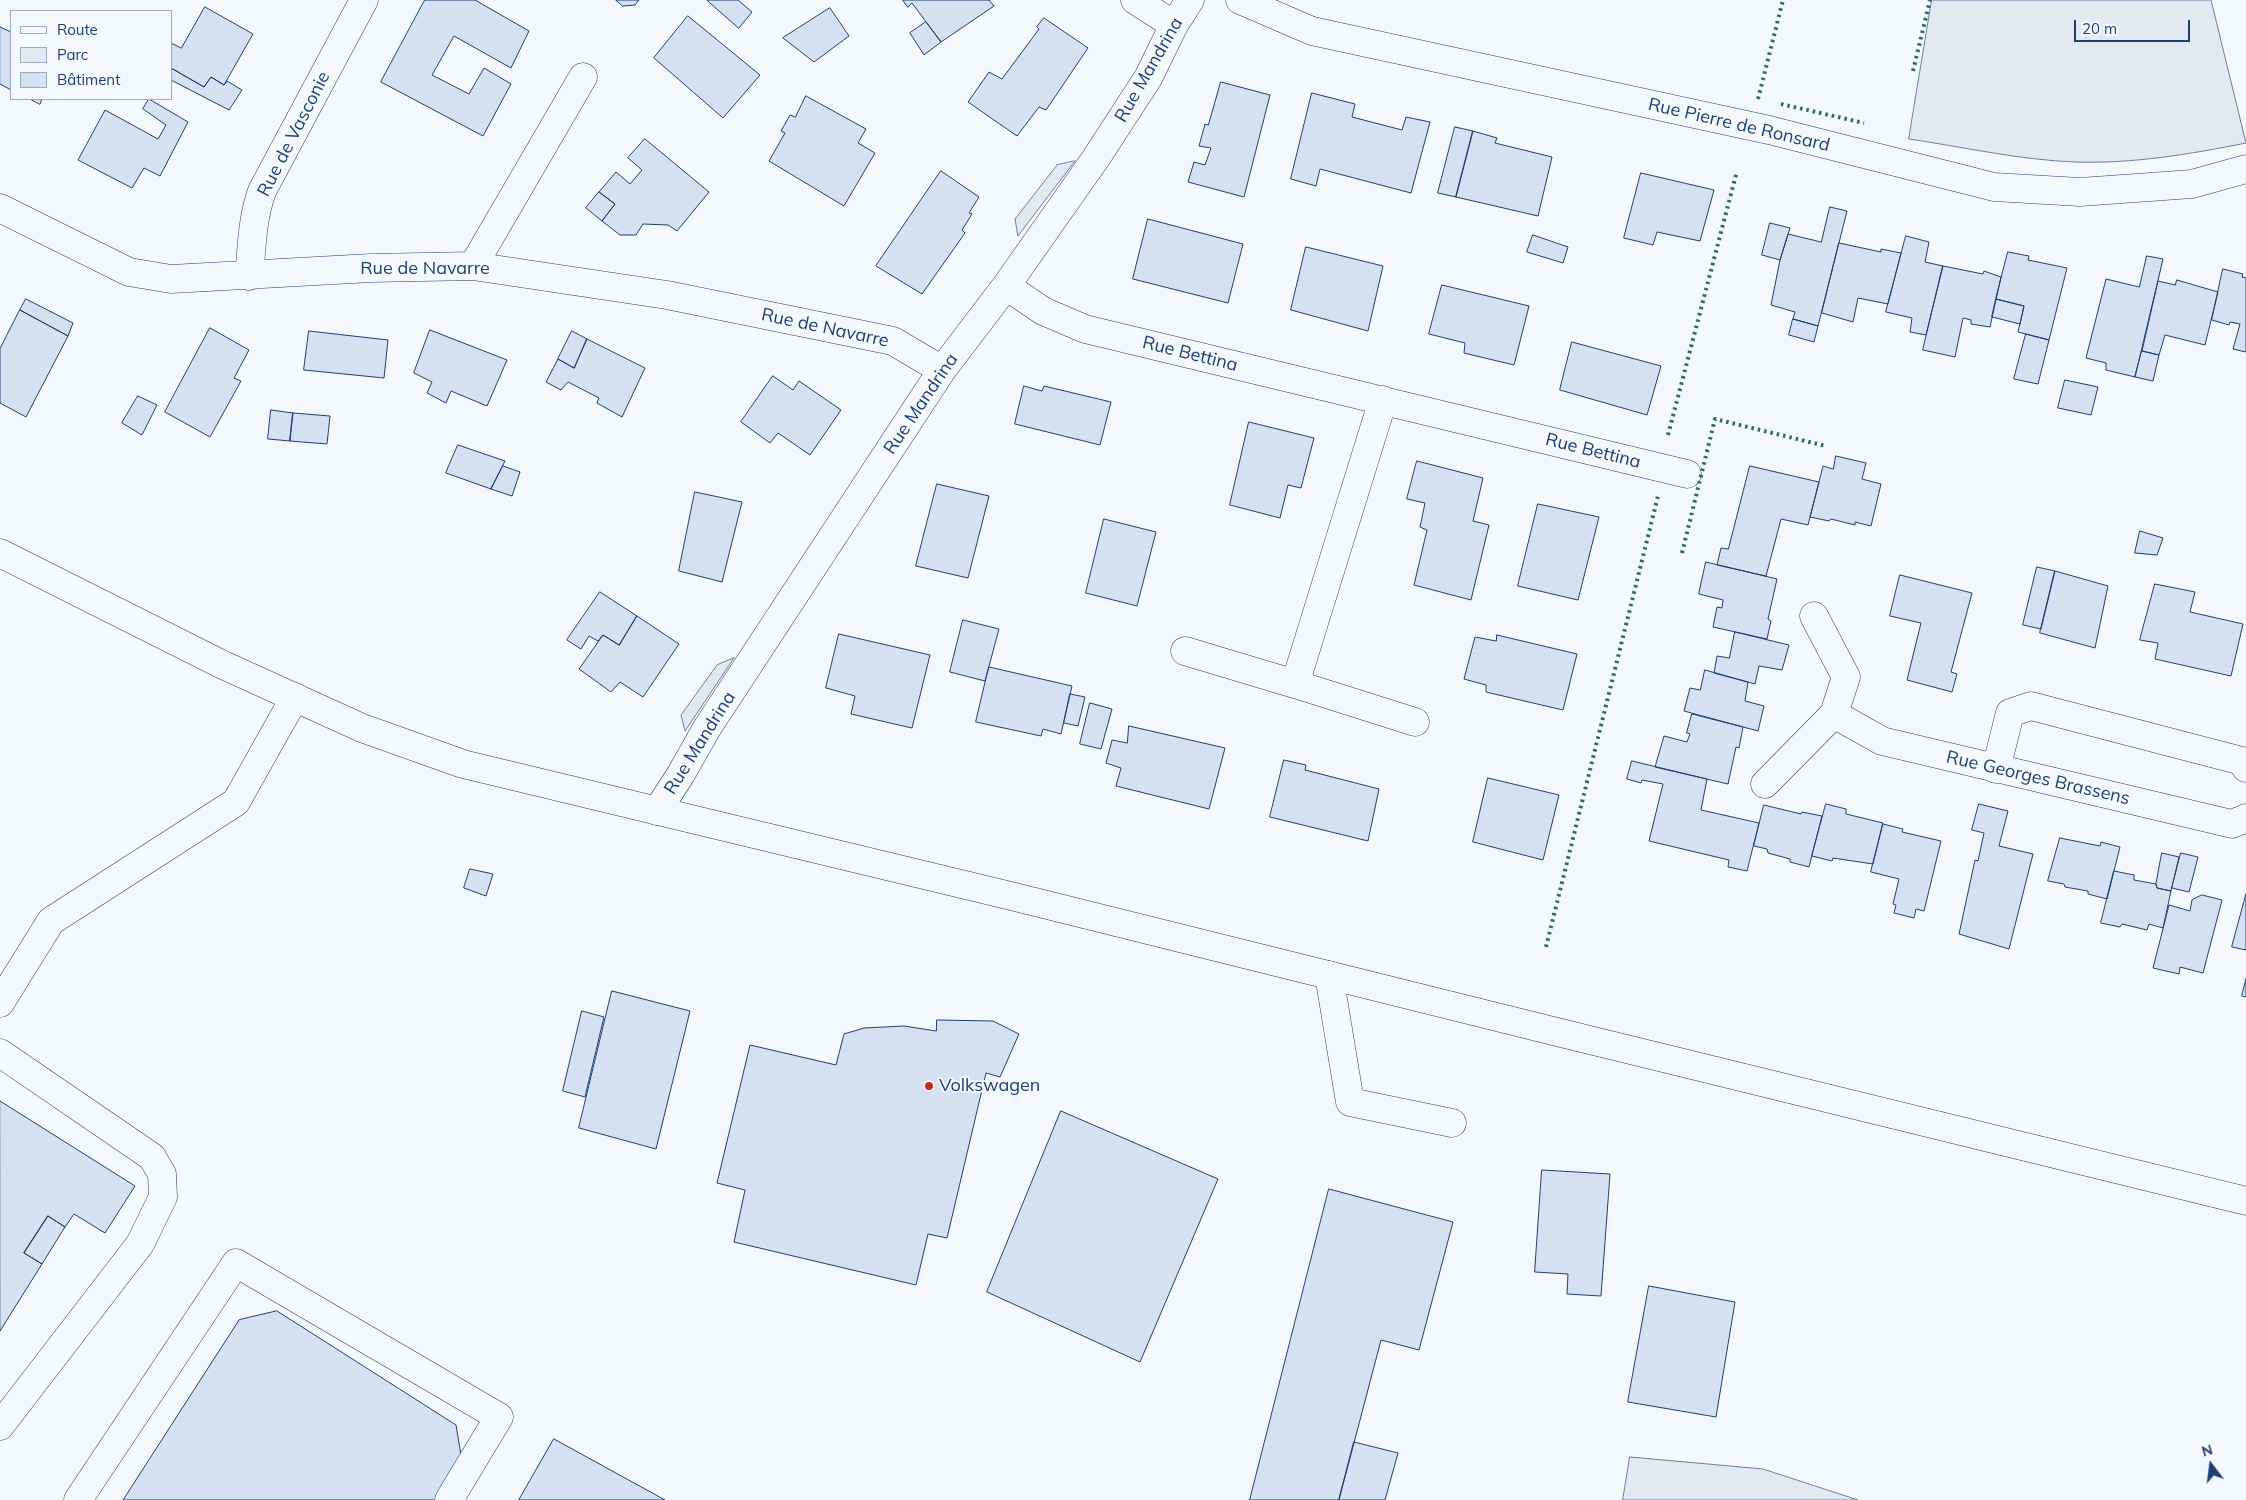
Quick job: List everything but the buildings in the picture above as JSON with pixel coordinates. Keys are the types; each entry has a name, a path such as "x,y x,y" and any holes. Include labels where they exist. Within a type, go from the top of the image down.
{"street":[{"name":"Rue de Vasconie","path":"249,276 252,232 256,209 262,191 364,0"},
{"path":"1135,0 1174,25"},
{"name":"Rue Mandrina","path":"657,811 707,728 942,370 1006,286 1096,158 1148,78 1174,25 1190,0"},
{"name":"Rue Pierre de Ronsard","path":"1240,0 1312,31 1769,130 1994,187 2080,192 2192,184 2246,169"},
{"path":"473,266 583,77"},
{"name":"Rue de Navarre","path":"0,208 128,272 171,279 371,268 473,266 667,295 893,341 942,370"},
{"name":"Rue Bettina","path":"1006,286 1043,311 1085,329 1687,474"},
{"path":"1295,684 1383,400"},
{"path":"0,553 222,664 362,728 463,764 1011,896 2246,1201"},
{"path":"1765,784 1834,714 1846,677 1814,616"},
{"path":"1185,651 1415,722"},
{"path":"0,1003 51,921 236,802 295,697"},
{"path":"1996,769 2010,714 2031,706 2242,761 2246,768"},
{"name":"Rue Georges Brassens","path":"1834,714 1882,741 2232,824 2246,818"},
{"path":"1329,975 1350,1102 1452,1123"},
{"path":"0,1053 152,1157 162,1174 163,1197 140,1244 0,1426"},
{"path":"78,1500 236,1263 499,1417 449,1500"}],"green space":[{"path":"1932,0 2211,0 2246,143 2161,157 2075,162 2013,156 1909,139"},
{"path":"1630,1457 1763,1469 1858,1500 1623,1500"}],"shaded area":[{"path":"1075,161 1018,236 1015,219 1057,165"},
{"path":"734,658 685,731 681,715 717,665"}],"hedge":[{"path":"1758,99 1783,0"},
{"path":"1913,71 1930,0"},
{"path":"1781,104 1864,123"},
{"path":"1668,435 1737,171"},
{"path":"1682,553 1715,419 1826,446"},
{"path":"1546,947 1658,496"}],"place":[{"name":"Volkswagen","path":"929,1086"}]}
